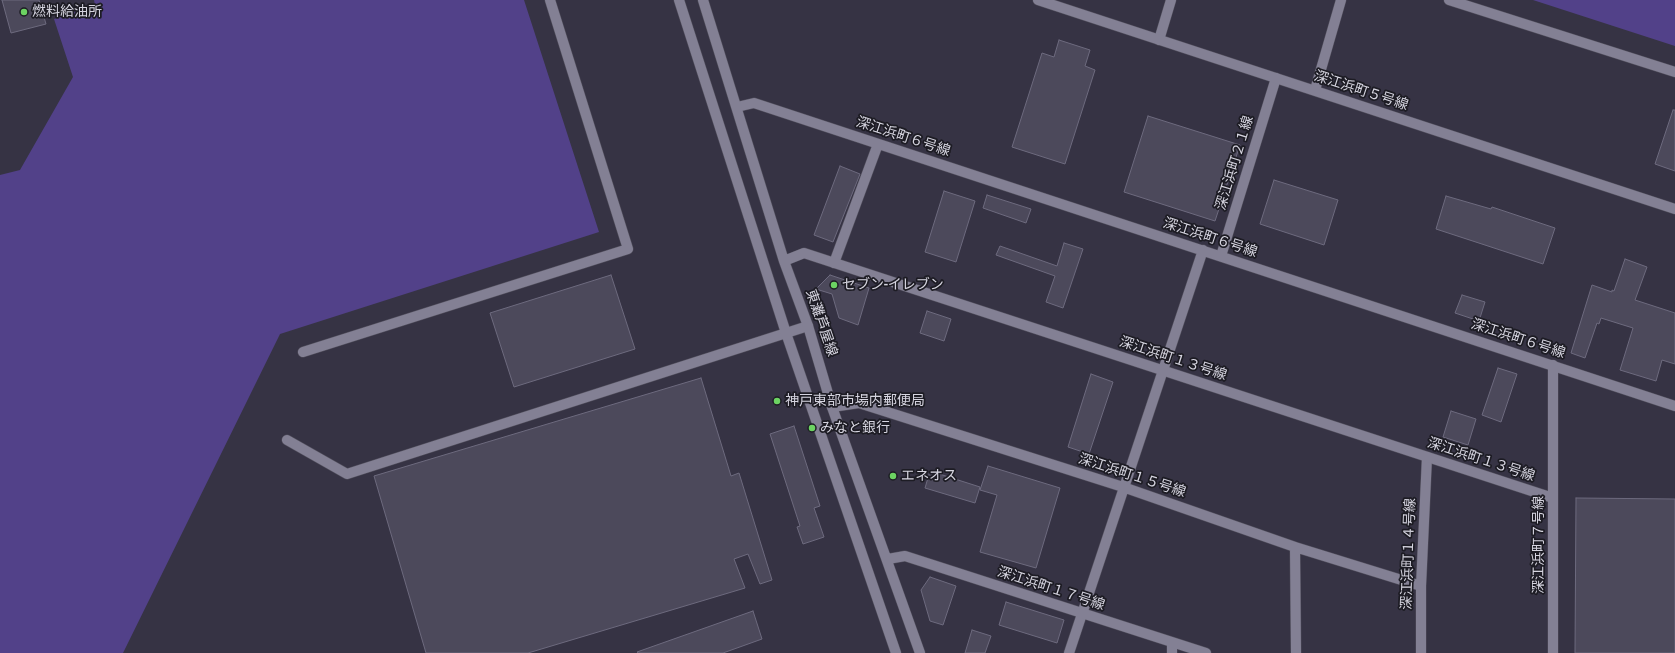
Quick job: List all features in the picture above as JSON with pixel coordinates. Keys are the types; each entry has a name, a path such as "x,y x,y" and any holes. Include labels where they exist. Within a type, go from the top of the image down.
{"street":[{"path":"303,352 628,249 550,0"},
{"path":"679,0 786,333 896,653"},
{"name":"東灘芦屋線","path":"703,0 784,261 808,326 832,407 888,559 920,653"},
{"name":"深江浜町５号線","path":"1038,0 1675,209"},
{"path":"1159,40 1171,0"},
{"path":"1315,90 1342,0"},
{"path":"1449,0 1675,72"},
{"name":"深江浜町２１線","path":"1221,256 1276,78"},
{"name":"深江浜町６号線","path":"736,108 754,103 1675,406"},
{"path":"834,263 878,144"},
{"path":"1069,653 1203,250"},
{"name":"深江浜町１３号線","path":"784,261 804,254 834,263 1553,498"},
{"path":"287,440 347,474 808,326"},
{"name":"深江浜町７号線","path":"1553,365 1553,653"},
{"name":"深江浜町１５号線","path":"832,407 859,403 1123,487 1295,547 1421,586"},
{"name":"深江浜町１４号線","path":"1422,653 1421,586 1427,457"},
{"path":"1295,547 1296,653"},
{"name":"深江浜町１７号線","path":"888,559 905,556 1082,614 1172,648 1206,653"}],"shaded area":[{"path":"94,0 524,0 599,232 280,334 123,653 0,653 0,175 20,170 73,77 54,19 95,5"},
{"path":"1533,0 1675,0 1675,46"}],"building":[{"name":"燃料給油所","path":"2,0 39,0 46,24 11,33"},
{"path":"1059,40 1090,50 1085,66 1095,70 1065,164 1012,147 1042,53 1054,57"},
{"path":"1673,110 1675,110 1675,171 1655,164"},
{"path":"1148,116 1240,145 1215,221 1124,192"},
{"path":"840,166 860,174 833,242 814,235"},
{"path":"1274,180 1338,200 1324,245 1260,224"},
{"path":"944,191 975,201 956,262 925,252"},
{"path":"987,195 1031,209 1026,223 983,208"},
{"path":"1446,196 1491,209 1492,207 1555,228 1543,264 1436,229"},
{"path":"1064,243 1083,249 1063,308 1046,302 1055,276 996,255 1000,246 1057,266"},
{"path":"1625,259 1647,267 1635,300 1675,313 1675,364 1662,360 1656,381 1620,370 1633,328 1601,318 1599,324 1597,323 1585,358 1571,353 1592,285 1612,292 1612,290 1614,291"},
{"path":"611,275 635,349 514,387 490,313"},
{"path":"830,275 869,288 858,325 839,318 832,294 816,289"},
{"path":"1462,295 1485,302 1479,321 1455,313"},
{"path":"927,311 951,319 944,341 920,333"},
{"path":"1498,368 1517,374 1501,422 1482,415"},
{"path":"1091,374 1113,382 1089,454 1068,447"},
{"path":"701,378 731,476 739,473 772,580 760,584 748,554 734,559 745,588 528,653 426,653 374,476"},
{"path":"1451,411 1476,419 1468,445 1443,437"},
{"path":"794,426 820,506 814,508 824,537 803,544 797,527 800,526 770,434"},
{"path":"988,466 1060,488 1036,568 980,552 997,495 980,490"},
{"path":"930,471 980,487 975,503 925,488"},
{"path":"1576,498 1675,499 1675,653 1575,653"},
{"path":"930,577 956,586 943,625 930,621 921,590"},
{"path":"1006,602 1064,620 1057,643 999,625"},
{"path":"753,611 762,639 723,653 637,652"},
{"path":"972,630 991,636 985,653 965,653"}],"place":[{"name":"燃料給油所","path":"24,12"},
{"name":"セブン-イレブン","path":"834,285"},
{"name":"神戸東部市場内郵便局","path":"777,401"},
{"name":"みなと銀行","path":"812,428"},
{"name":"エネオス","path":"893,476"}]}
